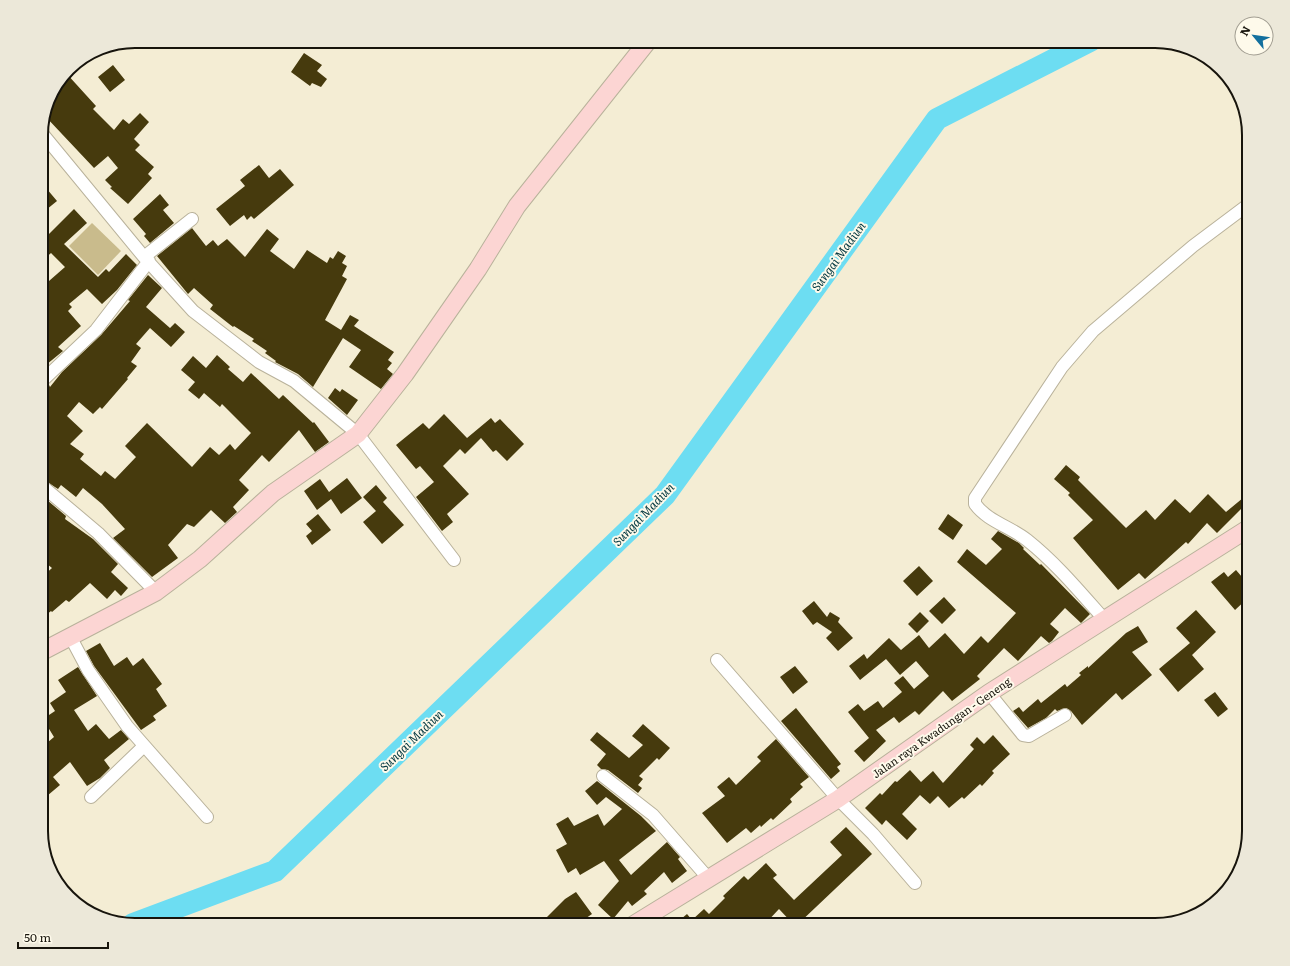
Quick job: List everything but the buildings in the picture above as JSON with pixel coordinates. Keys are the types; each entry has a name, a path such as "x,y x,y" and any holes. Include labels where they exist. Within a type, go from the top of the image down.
{"street":[{"path":"48,649 156,592 200,559 274,494 358,434 405,374 478,269 517,206 642,48"},
{"path":"48,140 147,259 193,311 259,362 294,381 358,434 454,560"},
{"path":"1104,619 1066,576 1027,540 983,513 975,504 975,498 1062,367 1093,331 1181,256 1242,209"},
{"path":"48,375 96,330 147,259 192,219"},
{"path":"48,491 98,533 156,592"},
{"name":"Jalan raya Kwadungan - Geneng","path":"645,918 710,879 838,798 989,693 1242,532"},
{"path":"71,638 101,691 144,746 207,817"},
{"path":"717,660 915,883"},
{"path":"989,693 1023,735 1029,736 1065,715"},
{"path":"91,797 144,746"},
{"path":"603,776 653,815 710,879"}],"shaded area":[{"path":"92,223 121,251 98,275 69,246"}],"waterway":[{"name":"Sungai Madiun","path":"149,918 275,871 665,495 937,119 1076,48"}]}
